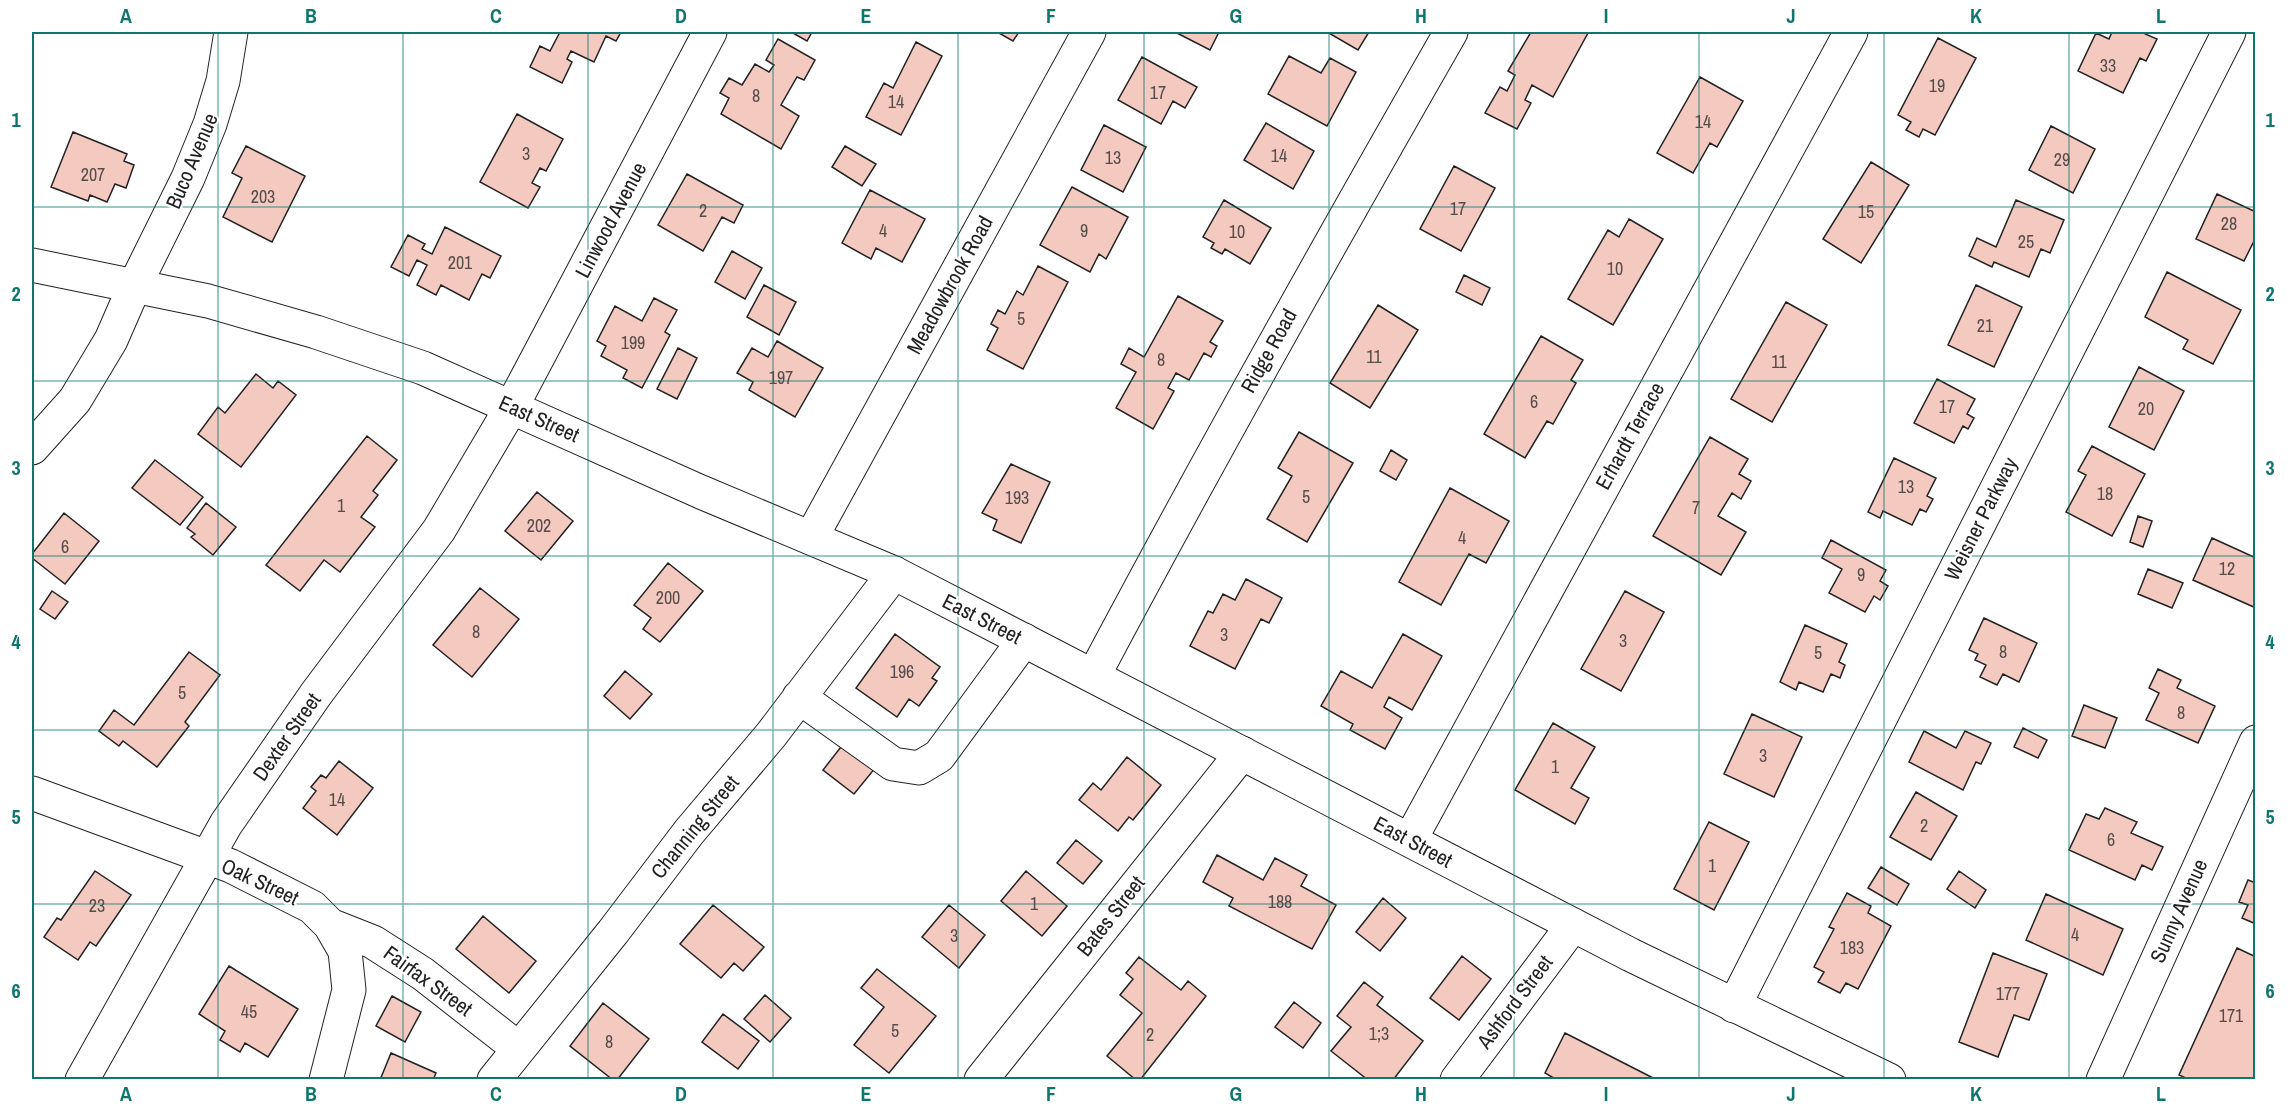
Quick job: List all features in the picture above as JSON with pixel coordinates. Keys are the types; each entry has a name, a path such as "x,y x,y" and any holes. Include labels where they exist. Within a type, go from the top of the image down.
{"street":[{"name":"Buco Avenue","path":"32,448 75,400 111,340 135,285 188,178 210,124 223,81 231,32"},
{"name":"Linwood Avenue","path":"511,408 710,32"},
{"name":"Meadowbrook Road","path":"811,538 1089,32"},
{"name":"Ridge Road","path":"1094,675 1167,536 1289,315 1451,32"},
{"name":"Erhardt Terrace","path":"1410,840 1851,32"},
{"name":"Weisner Parkway","path":"1734,1006 2229,32"},
{"name":"East Street","path":"32,265 208,301 316,332 423,368 894,573 1573,925 1734,1006 1889,1080"},
{"name":"Dexter Street","path":"82,1080 226,824 316,694 439,530 511,408"},
{"name":"Channing Street","path":"494,1080 613,932 689,832 771,735 894,573"},
{"path":"799,697 893,764 919,768 939,756 1024,640"},
{"name":"Sunny Avenue","path":"2103,1080 2256,742"},
{"name":"Bates Street","path":"981,1080 1242,753"},
{"name":"Oak Street","path":"32,793 231,866 312,907 330,925 345,951 349,990 327,1080"},
{"name":"Fairfax Street","path":"330,925 373,942 423,974 519,1048"},
{"name":"Ashford Street","path":"1457,1080 1573,925"}],"building":[{"path":"560,32 621,32 616,41 606,36 594,62 571,51 567,59 572,62 562,83 530,67 540,46 550,51"},
{"path":"791,32 812,32 807,41"},
{"path":"997,32 1019,32 1013,41"},
{"path":"1175,32 1219,32 1210,50"},
{"path":"1327,32 1369,32 1358,50"},
{"path":"1531,32 1588,33 1553,97 1532,85 1525,100 1531,103 1517,129 1485,113 1500,87 1507,91 1515,75 1508,71"},
{"path":"2112,32 2141,32 2157,39 2146,61 2140,58 2123,93 2078,71 2096,33 2109,39"},
{"path":"1938,38 1976,58 1935,135 1923,129 1919,137 1906,130 1911,122 1898,115"},
{"path":"778,39 815,60 804,80 797,77 781,105 799,116 781,149 721,114 729,98 720,93 729,78 742,85 755,64 769,72 774,65 766,60"},
{"path":"916,42 942,56 901,135 866,117 884,83 893,88"},
{"path":"1289,56 1321,73 1330,58 1356,72 1327,126 1268,94"},
{"path":"1142,57 1197,87 1185,108 1173,101 1161,124 1118,100"},
{"path":"1700,77 1743,101 1717,147 1710,143 1693,173 1657,153"},
{"path":"517,114 563,139 546,171 540,168 532,183 540,187 528,208 480,182"},
{"path":"1266,123 1314,151 1293,189 1244,160"},
{"path":"1104,125 1146,147 1123,192 1081,170"},
{"path":"2051,126 2095,149 2073,193 2029,170"},
{"path":"73,132 127,154 124,161 134,165 126,188 115,184 107,202 90,195 88,201 51,187"},
{"path":"246,146 305,176 272,242 223,217 242,178 232,173"},
{"path":"845,146 876,164 862,186 832,167"},
{"path":"1871,162 1909,185 1861,263 1823,239"},
{"path":"1454,166 1495,188 1461,251 1420,229"},
{"path":"687,174 743,205 734,223 722,217 703,251 658,225"},
{"path":"1072,187 1128,217 1106,259 1099,254 1090,272 1040,245"},
{"path":"870,190 925,219 902,262 876,248 871,259 842,243"},
{"path":"2217,194 2256,212 2256,237 2244,261 2196,239"},
{"path":"1224,200 1271,228 1250,264 1225,249 1222,254 1211,248 1214,243 1203,237"},
{"path":"2016,200 2064,220 2050,253 2041,249 2029,277 1994,262 1992,267 1969,256 1977,238 1996,247"},
{"path":"1629,219 1663,239 1613,325 1568,299 1608,230 1619,237"},
{"path":"445,227 501,256 490,278 482,274 469,300 441,285 436,295 417,285 427,265 417,260 409,276 391,267 408,235 425,244 422,249 432,254"},
{"path":"732,251 762,268 745,299 715,282"},
{"path":"1038,266 1068,282 1023,369 987,350 998,328 991,324 998,310 1005,314 1017,291 1023,295"},
{"path":"2167,272 2241,310 2213,364 2183,349 2188,340 2145,317"},
{"path":"1464,275 1490,288 1482,305 1456,292"},
{"path":"764,285 796,302 779,335 747,317"},
{"path":"1976,285 2022,307 1994,367 1948,345"},
{"path":"1178,296 1223,321 1210,342 1217,346 1211,357 1204,353 1189,380 1176,373 1168,388 1174,391 1153,429 1116,408 1136,372 1121,364 1129,348 1144,357"},
{"path":"654,298 677,310 665,332 670,335 642,388 623,378 627,370 601,356 606,346 597,341 615,306 642,321"},
{"path":"1786,302 1827,325 1772,422 1731,399"},
{"path":"1378,305 1418,330 1370,408 1330,383"},
{"path":"1541,336 1583,360 1571,380 1576,383 1553,424 1547,421 1525,458 1484,434"},
{"path":"777,341 823,368 795,417 749,390 753,382 737,373 752,348 768,357"},
{"path":"678,348 697,358 677,399 657,389"},
{"path":"2139,367 2184,391 2154,450 2109,427"},
{"path":"256,374 273,388 278,381 296,395 241,467 198,434 218,407 225,413"},
{"path":"1937,379 1975,399 1967,414 1974,418 1968,429 1963,426 1954,443 1914,423"},
{"path":"1299,432 1353,463 1307,542 1267,519 1292,476 1278,468"},
{"path":"367,436 397,460 373,491 378,495 361,517 375,527 340,572 324,560 300,591 266,565"},
{"path":"1710,437 1748,459 1739,474 1751,481 1741,499 1732,493 1718,516 1746,532 1721,575 1653,536"},
{"path":"2092,446 2145,474 2112,536 2066,512 2086,475 2078,471"},
{"path":"1391,450 1407,460 1396,480 1380,471"},
{"path":"1894,458 1936,478 1927,496 1933,499 1926,512 1920,509 1912,525 1883,511 1880,518 1868,512"},
{"path":"155,460 203,497 180,525 132,488"},
{"path":"1011,464 1050,482 1021,543 993,530 997,520 982,513"},
{"path":"1450,488 1509,521 1486,563 1469,554 1441,605 1399,582"},
{"path":"537,492 573,521 541,560 505,531"},
{"path":"206,503 236,527 213,555 191,537 195,534 187,528"},
{"path":"64,513 99,541 65,584 32,558 32,554"},
{"path":"2138,516 2152,521 2143,547 2130,542"},
{"path":"2212,538 2256,558 2256,608 2193,580"},
{"path":"1831,540 1886,570 1880,581 1888,586 1880,600 1874,596 1865,612 1829,593 1842,569 1822,558"},
{"path":"668,563 703,591 660,642 643,629 651,618 634,605"},
{"path":"2148,569 2183,583 2172,608 2138,594"},
{"path":"1246,579 1282,598 1269,623 1261,619 1235,669 1190,646 1208,611 1213,613 1223,594 1235,600"},
{"path":"480,588 519,619 472,677 433,645"},
{"path":"52,591 68,602 55,619 40,609"},
{"path":"1625,591 1664,612 1621,691 1581,669"},
{"path":"1984,618 2037,643 2019,682 2003,674 1997,685 1980,677 1986,665 1975,660 1978,654 1969,650"},
{"path":"1805,625 1847,644 1839,662 1845,665 1840,678 1831,674 1823,692 1799,682 1796,690 1780,682"},
{"path":"895,634 940,667 932,678 937,681 919,706 909,699 897,717 856,688"},
{"path":"1403,634 1442,656 1412,710 1389,697 1384,707 1402,718 1385,749 1350,730 1353,724 1321,706 1341,671 1372,688"},
{"path":"189,652 220,675 185,722 189,726 157,767 123,741 119,746 99,731 114,710 134,725"},
{"path":"2158,669 2181,680 2177,688 2215,706 2198,743 2146,720 2159,693 2149,688"},
{"path":"625,671 652,694 630,719 604,696"},
{"path":"2084,705 2117,718 2105,748 2072,736"},
{"path":"1752,714 1802,737 1774,797 1724,774"},
{"path":"1553,723 1595,747 1571,788 1589,798 1575,824 1515,790"},
{"path":"2023,728 2047,740 2038,758 2014,747"},
{"path":"1924,731 1956,748 1965,731 1991,743 1981,764 1976,762 1963,790 1909,762"},
{"path":"844,743 876,767 854,794 823,770"},
{"path":"1127,757 1161,785 1133,820 1129,817 1118,831 1079,800 1093,783 1101,790"},
{"path":"339,761 373,788 337,835 303,808 316,791 311,787 321,775 326,778"},
{"path":"1916,792 1957,816 1931,860 1890,837"},
{"path":"2105,808 2137,822 2131,833 2163,847 2152,870 2142,865 2135,880 2069,850 2086,814 2099,819"},
{"path":"1709,822 1749,842 1714,910 1674,889"},
{"path":"1076,840 1102,861 1083,884 1057,863"},
{"path":"1217,855 1263,880 1275,858 1307,875 1301,886 1336,905 1312,949 1229,906 1233,898 1203,882"},
{"path":"1881,867 1909,884 1897,905 1868,888"},
{"path":"95,871 131,895 96,946 90,942 78,960 44,937 57,918 61,920"},
{"path":"1026,871 1067,906 1042,936 1001,901"},
{"path":"1959,871 1986,890 1975,908 1947,889"},
{"path":"2248,880 2256,883 2256,924 2242,918 2248,905 2239,902"},
{"path":"1847,893 1871,906 1868,913 1891,926 1858,989 1846,983 1840,993 1818,982 1824,972 1814,967 1834,929 1829,927"},
{"path":"2046,894 2123,929 2103,975 2026,940"},
{"path":"1383,898 1406,918 1380,951 1356,932"},
{"path":"713,905 764,947 743,971 734,963 721,978 680,944"},
{"path":"949,905 985,935 959,968 922,937"},
{"path":"483,916 536,961 509,993 456,949"},
{"path":"2237,948 2256,957 2256,1080 2190,1080 2179,1075"},
{"path":"1993,953 2047,974 2029,1020 2014,1015 1998,1057 1959,1042"},
{"path":"1462,956 1491,979 1459,1020 1430,998"},
{"path":"1139,957 1181,990 1188,981 1206,996 1140,1080 1136,1080 1107,1056 1142,1013 1120,995 1133,979 1126,973"},
{"path":"229,966 298,1009 268,1057 245,1043 240,1052 220,1040 225,1031 199,1014"},
{"path":"877,969 936,1016 889,1073 854,1045 884,1007 861,988"},
{"path":"1364,982 1383,997 1377,1005 1423,1041 1393,1080 1368,1080 1331,1051 1351,1027 1337,1016"},
{"path":"765,995 791,1018 770,1042 744,1019"},
{"path":"392,996 421,1012 405,1042 376,1026"},
{"path":"1294,1002 1321,1023 1303,1048 1275,1027"},
{"path":"603,1003 649,1039 617,1080 613,1080 570,1046"},
{"path":"723,1014 759,1041 738,1069 702,1042"},
{"path":"1565,1033 1657,1080 1557,1080 1545,1073"},
{"path":"391,1053 436,1073 433,1080 380,1080"}]}
